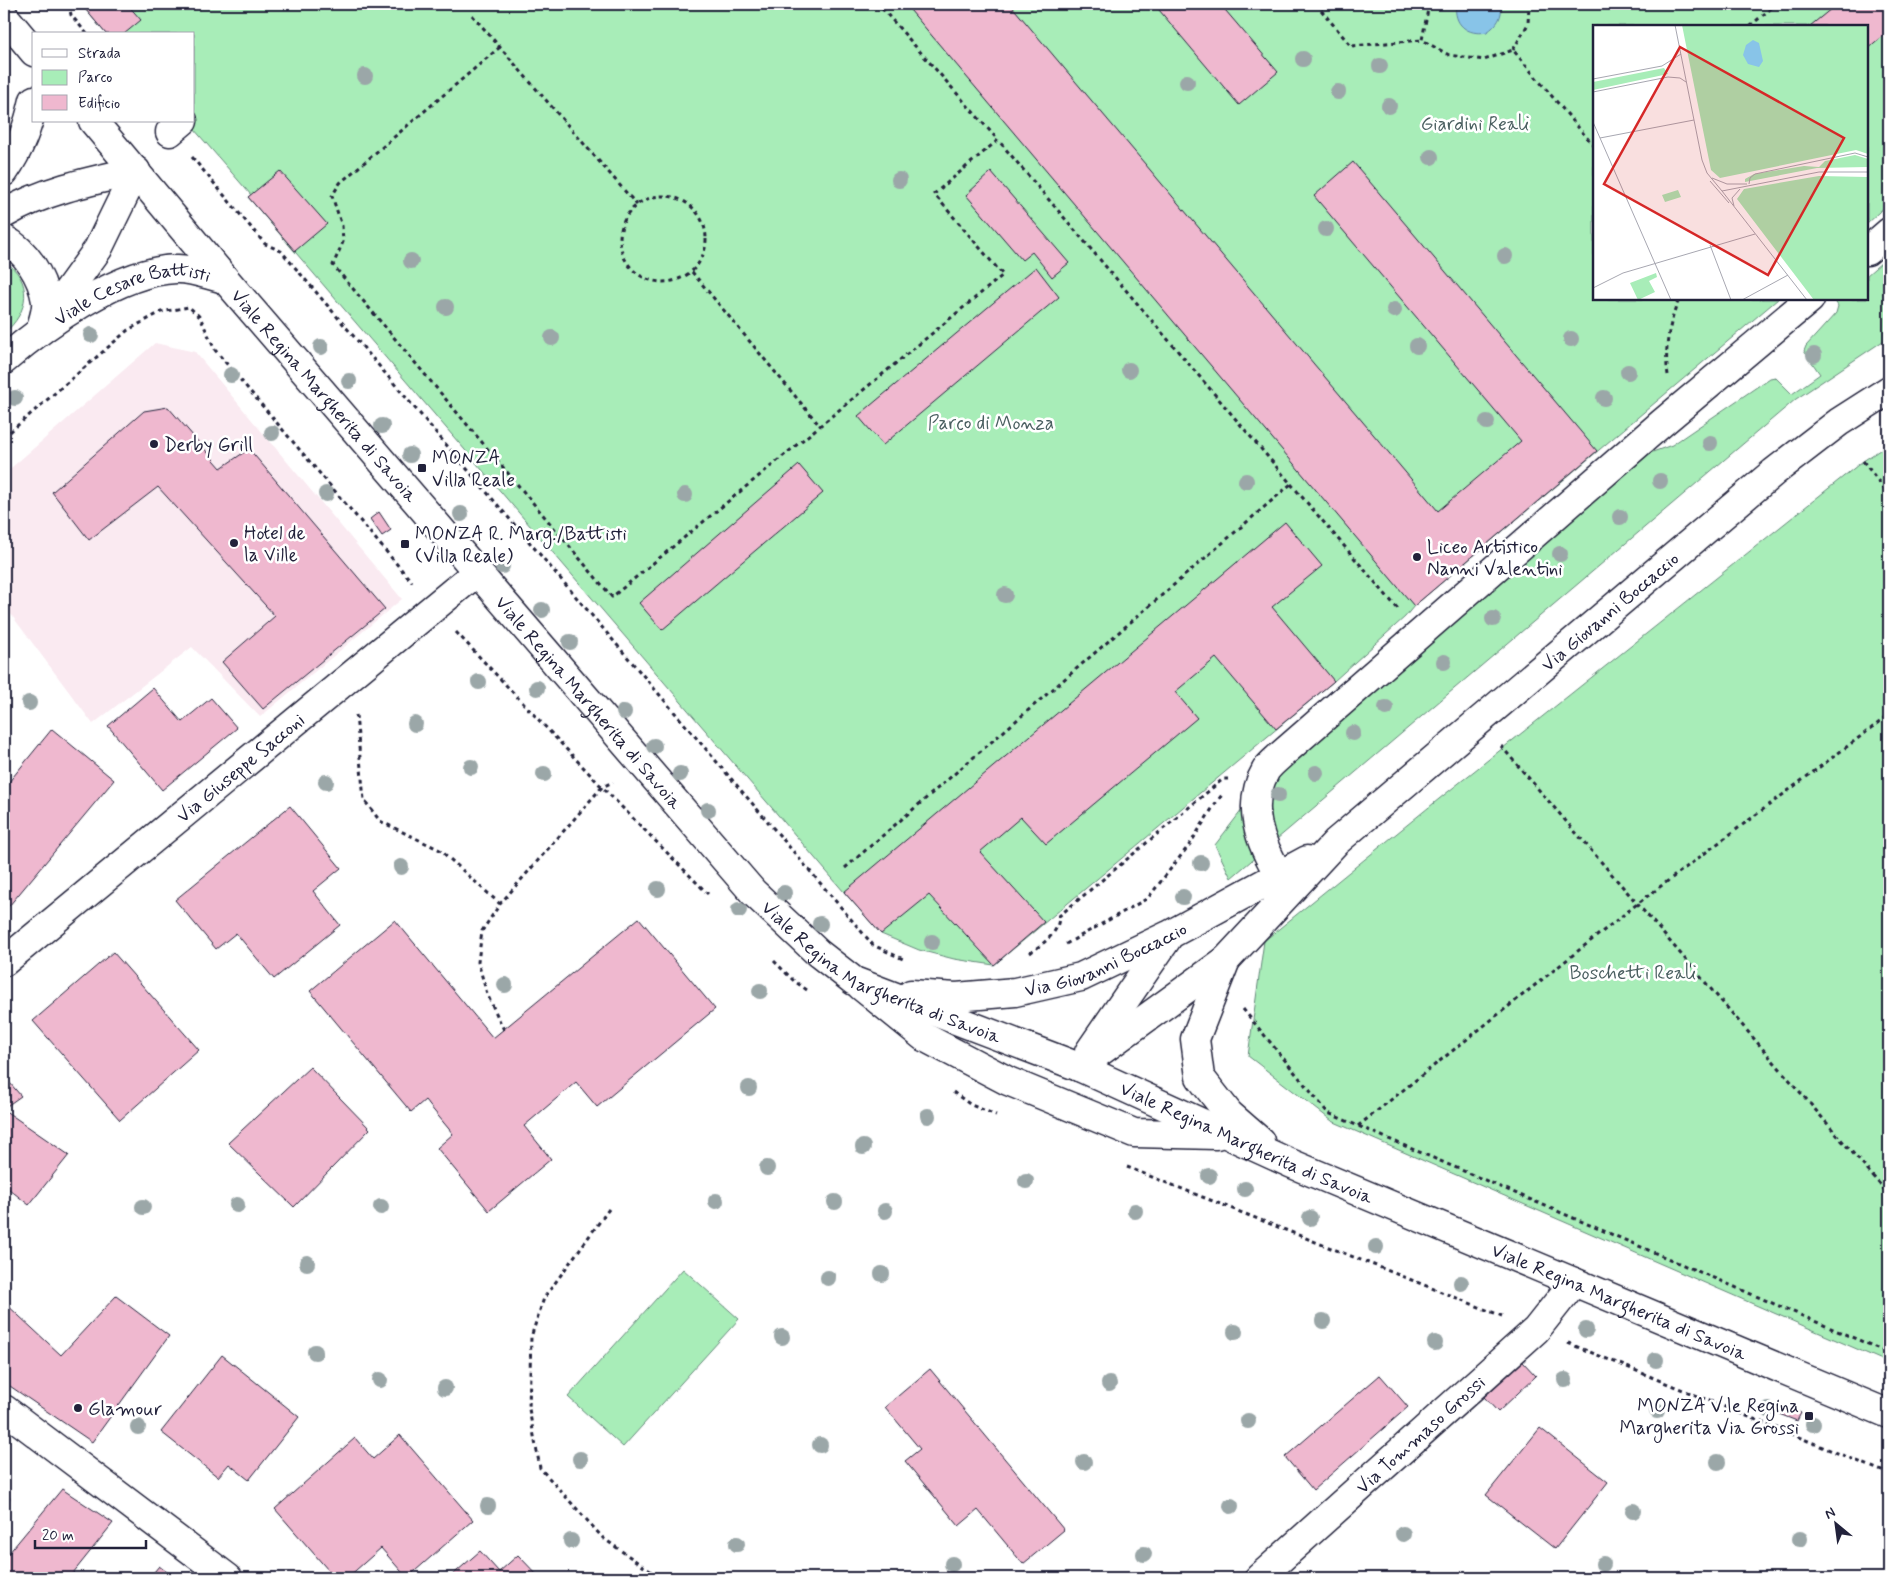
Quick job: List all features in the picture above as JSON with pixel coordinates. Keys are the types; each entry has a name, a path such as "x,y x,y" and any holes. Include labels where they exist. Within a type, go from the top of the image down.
{"main road":[{"path":"4,16 32,50"},
{"path":"4,172 28,129 32,110"},
{"name":"Viale Regina Margherita di Savoia","path":"94,122 225,279 644,768 753,892 818,953 854,981 1079,1067 1228,1136 1889,1414"},
{"path":"4,214 18,206 66,186 136,171"},
{"name":"Viale Cesare Battisti","path":"41,328 98,249 136,171"},
{"path":"1868,250 1889,232"},
{"name":"Viale Cesare Battisti","path":"4,239 21,251 33,266 41,284 46,303 41,328"},
{"name":"Viale Cesare Battisti","path":"4,360 41,328 116,285 147,272 178,269 225,279"},
{"path":"1280,876 1268,857 1254,815 1256,798 1266,770 1419,634 1686,403 1809,300"},
{"name":"Via Giovanni Boccaccio","path":"1079,1067 1226,960 1336,842 1774,472 1839,422 1889,390"},
{"name":"Via Giuseppe Sacconi","path":"4,962 477,572"},
{"name":"Via Giovanni Boccaccio","path":"854,981 918,996 956,996 1015,992 1081,976 1169,935 1280,876 1336,842"},
{"path":"1079,1067 1169,935"},
{"name":"Via Giovanni Boccaccio","path":"1226,960 1195,1039 1200,1077 1229,1114 1280,1158"},
{"path":"854,981 924,1037 1008,1080 1134,1133 1228,1136"},
{"name":"Via Tommaso Grossi","path":"1259,1578 1536,1330 1574,1282"},
{"path":"4,1409 228,1578"}],"path":[{"path":"69,4 71,15 85,32"},
{"path":"878,4 998,140 1419,634"},
{"path":"1316,4 1352,46 1422,40 1449,55 1484,60 1513,50 1528,24 1529,4"},
{"path":"1422,40 1429,4"},
{"path":"1751,25 1776,4"},
{"path":"472,15 636,205"},
{"path":"500,47 340,183 332,196 342,226 343,242 333,265 612,598 1003,275 934,194 998,140"},
{"path":"1513,50 1593,145"},
{"path":"177,127 265,244 281,251 288,258 873,945 908,961"},
{"path":"664,195 679,198 692,206 702,218 706,231 707,246 702,261 692,272 680,280 667,283 653,282 640,276 630,267 623,255 620,242 621,228 627,215 636,205 649,198 664,195"},
{"path":"692,272 820,426"},
{"path":"1679,300 1668,337 1665,358 1671,381 1686,403"},
{"path":"4,437 128,330 161,312 188,307"},
{"path":"1863,461 1889,495"},
{"path":"845,868 1291,484"},
{"path":"351,677 364,800 380,821 440,850 500,904"},
{"path":"1358,1126 1638,904 1889,715"},
{"path":"1479,721 1889,1195"},
{"path":"504,1030 487,994 478,962 482,931 500,904 602,787 644,768"},
{"path":"1061,947 1148,898 1190,844 1215,804 1237,779 1253,771 1266,770"},
{"path":"1028,954 1056,932 1059,916 1066,910 1223,779 1237,779"},
{"path":"1241,1007 1328,1113 1889,1353"},
{"path":"609,1209 544,1298 532,1337 529,1409 540,1468 603,1538 660,1578"}],"shaded area":[{"path":"155,343 195,352 402,599 260,717 192,647 93,724 4,605 4,474"}],"green space":[{"name":"Parco di Monza","path":"81,4 1889,4 1889,203 1868,222 1868,25 1593,25 1593,300 1777,300 1414,606 1405,617 1334,681 994,965 954,959 919,950 881,934 248,197 251,195 188,122 195,122 195,32 104,32"},
{"path":"1889,256 1889,337 1796,399 1231,878 1215,845 1279,762 1636,458 1672,445 1770,378 1775,377 1792,394 1820,374 1804,351 1806,346 1836,313 1838,306 1835,301 1868,300 1868,274"},
{"path":"4,261 20,277 25,297 19,316 4,333"},
{"name":"Boschetti Reali","path":"1889,444 1889,1363 1332,1121 1248,1056 1264,941 1863,461"},
{"path":"683,1269 739,1319 623,1447 568,1397"}],"water":[{"path":"1456,4 1501,4 1501,13 1494,27 1487,32 1473,32 1459,23"}],"building":[{"path":"81,4 127,4 141,20 126,32 104,32"},
{"path":"905,4 1010,4 1438,511 1521,441 1314,196 1353,162 1597,451 1414,606"},
{"path":"1154,4 1220,4 1278,72 1239,105"},
{"path":"1837,4 1889,4 1889,31 1868,49 1868,25 1811,25"},
{"path":"280,171 327,224 295,251 248,197"},
{"path":"991,172 1069,263 1052,277 1032,252 1022,260 966,195"},
{"path":"1036,267 1059,297 883,445 858,416"},
{"path":"168,407 221,468 249,449 385,609 263,709 222,662 275,616 158,487 89,540 52,492 144,411"},
{"path":"799,465 823,493 662,630 639,603"},
{"path":"379,512 391,530 382,536 370,519"},
{"path":"1285,522 1322,566 1272,607 1334,681 1276,729 1216,658 1175,692 1197,718 1046,844 1021,817 980,852 1044,922 994,965 929,895 881,934 844,892"},
{"path":"153,688 182,722 211,698 237,728 162,790 108,726"},
{"path":"52,729 114,780 4,912 4,788"},
{"path":"290,806 341,868 313,891 340,925 274,979 236,933 216,949 175,900"},
{"path":"639,918 715,1009 597,1107 576,1082 524,1126 551,1159 489,1211 437,1148 453,1134 425,1100 411,1112 310,991 395,920 493,1038"},
{"path":"113,952 199,1050 120,1120 33,1021"},
{"path":"310,1067 370,1129 294,1207 228,1143"},
{"path":"4,1076 21,1096 4,1108"},
{"path":"4,1110 69,1155 29,1205 4,1185"},
{"path":"116,1296 169,1336 92,1442 4,1382 4,1302 61,1355"},
{"path":"222,1355 299,1417 249,1480 229,1464 218,1477 161,1432"},
{"path":"1522,1361 1536,1376 1498,1412 1484,1397"},
{"path":"930,1369 1064,1530 1023,1564 978,1510 959,1526 905,1461 920,1449 885,1407"},
{"path":"1380,1375 1408,1407 1313,1490 1285,1457"},
{"path":"1783,1406 1801,1413 1797,1421 1779,1414"},
{"path":"1540,1428 1608,1482 1555,1549 1486,1495"},
{"path":"400,1435 473,1520 407,1578 381,1548 347,1578 335,1578 275,1509 355,1438 373,1459"},
{"path":"62,1489 113,1523 69,1578 4,1578 4,1559"},
{"path":"4,1494 10,1498 4,1506"},
{"path":"480,1551 499,1572 518,1555 540,1578 449,1578"},
{"path":"159,1566 175,1578 149,1578"}],"place":[{"name":"Derby Grill","path":"154,444"},
{"name":"MONZA Villa Reale","path":"422,468"},
{"name":"Hotel de la Ville","path":"234,543"},
{"name":"MONZA R. Marg./Battisti (Villa Reale)","path":"405,544"},
{"name":"Liceo Artistico Nanni Valentini","path":"1417,557"},
{"name":"Glamour","path":"78,1408"},
{"name":"MONZA V.le Regina Margherita Via Grossi","path":"1809,1416"}],"park label":[{"name":"Giardini Reali","path":"1475,123"}]}
